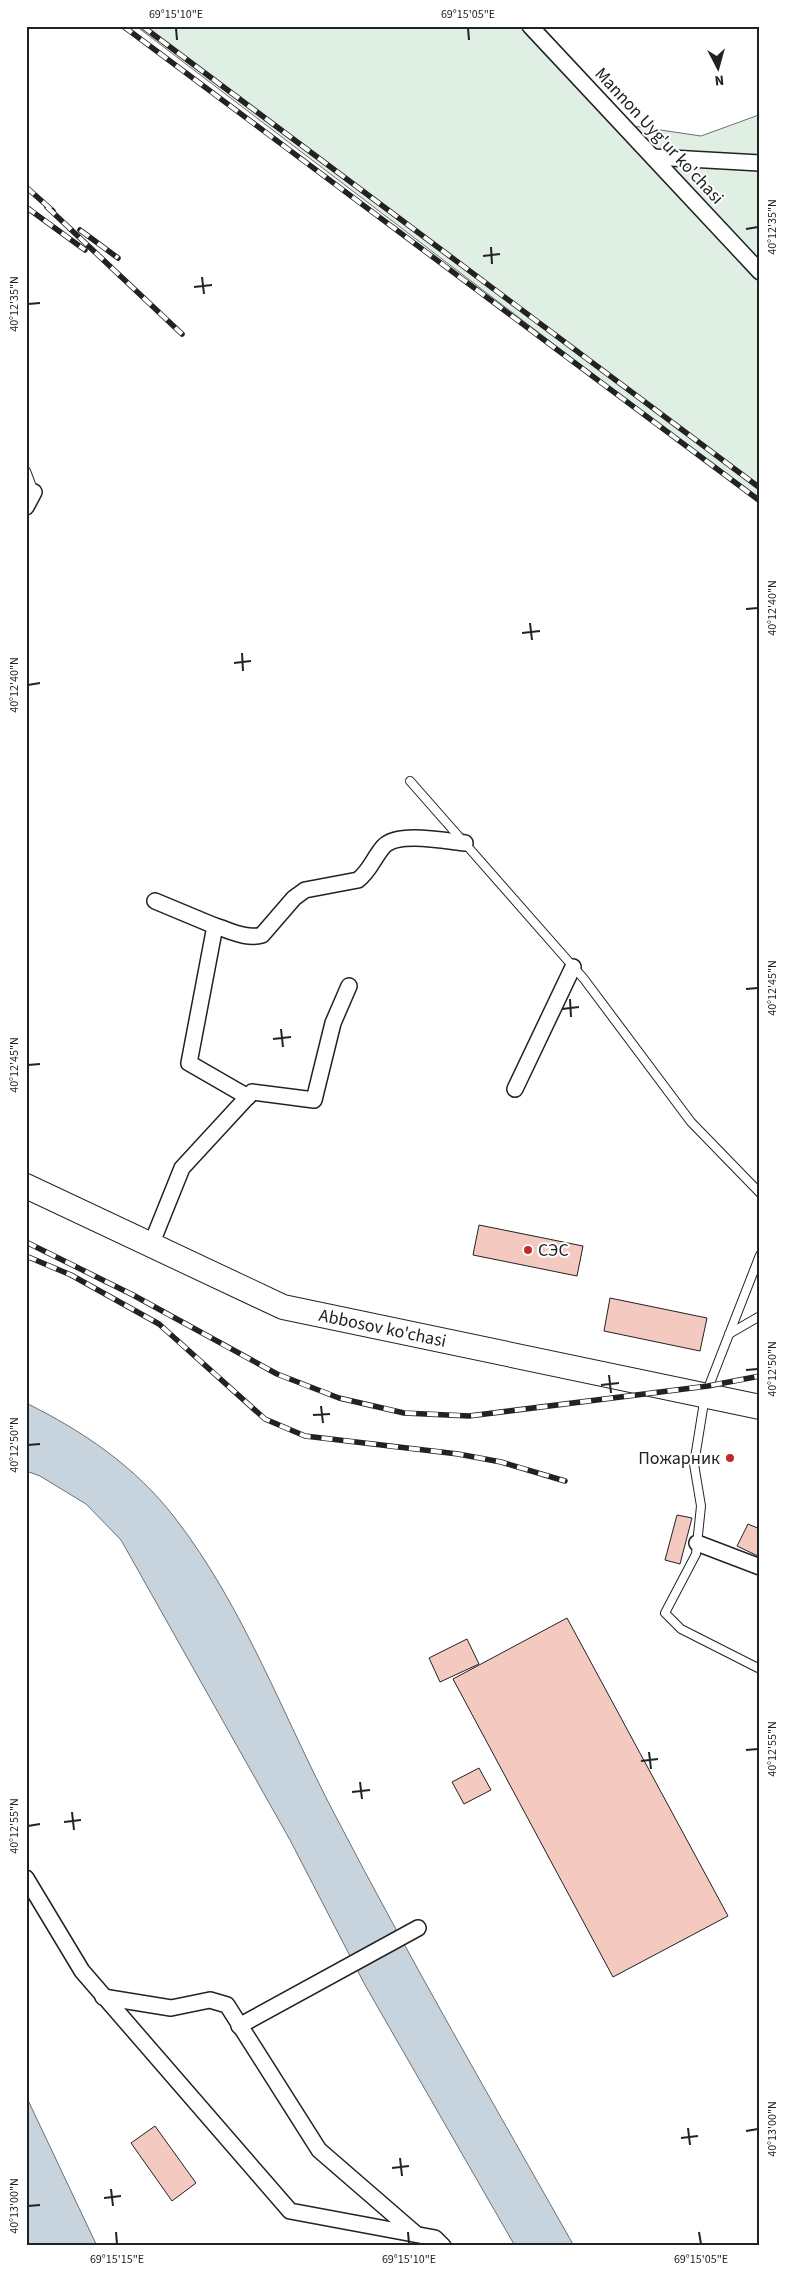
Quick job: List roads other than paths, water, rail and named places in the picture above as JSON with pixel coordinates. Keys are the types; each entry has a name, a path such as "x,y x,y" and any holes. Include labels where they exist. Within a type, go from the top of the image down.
{"main road":[{"name":"Abbosov ko'chasi","path":"26,1186 284,1307 760,1407"}],"street":[{"name":"Mannon Uyg'ur ko'chasi","path":"530,26 760,272"},
{"path":"653,157 760,163"},
{"path":"26,506 34,492"},
{"path":"155,901 215,926 256,937 262,935 294,898 305,890 358,880 364,876 385,845 393,840 424,838 465,843"},
{"path":"215,926 189,1063 248,1097"},
{"path":"515,1089 573,967"},
{"path":"151,1245 182,1168 252,1092 314,1100 333,1023 350,986"},
{"path":"697,1543 760,1567"},
{"path":"26,1878 82,1971 290,2211 435,2238 442,2246"},
{"path":"240,2026 418,1928"},
{"path":"103,1997 171,2008 210,2000 227,2005 319,2150 417,2235"}],"lane":[{"path":"26,471 34,492"},
{"path":"410,781 573,967 691,1122 760,1193"},
{"path":"760,1255 705,1396 694,1464 701,1506 696,1554 665,1613 681,1629 760,1669"},
{"path":"730,1334 760,1316"}],"railway":[{"path":"123,26 760,501"},
{"path":"142,26 760,488"},
{"path":"26,187 53,211"},
{"path":"26,207 85,250"},
{"path":"47,207 182,334"},
{"path":"80,230 118,258"},
{"path":"26,1242 133,1295 277,1374 339,1398 404,1413 469,1416 708,1386 760,1376"},
{"path":"26,1256 71,1275 159,1324 265,1419 305,1436 458,1454 501,1462 565,1481"}],"place":[{"name":"СЭС","path":"528,1250"},
{"name":"Пожарник","path":"730,1458"}]}
